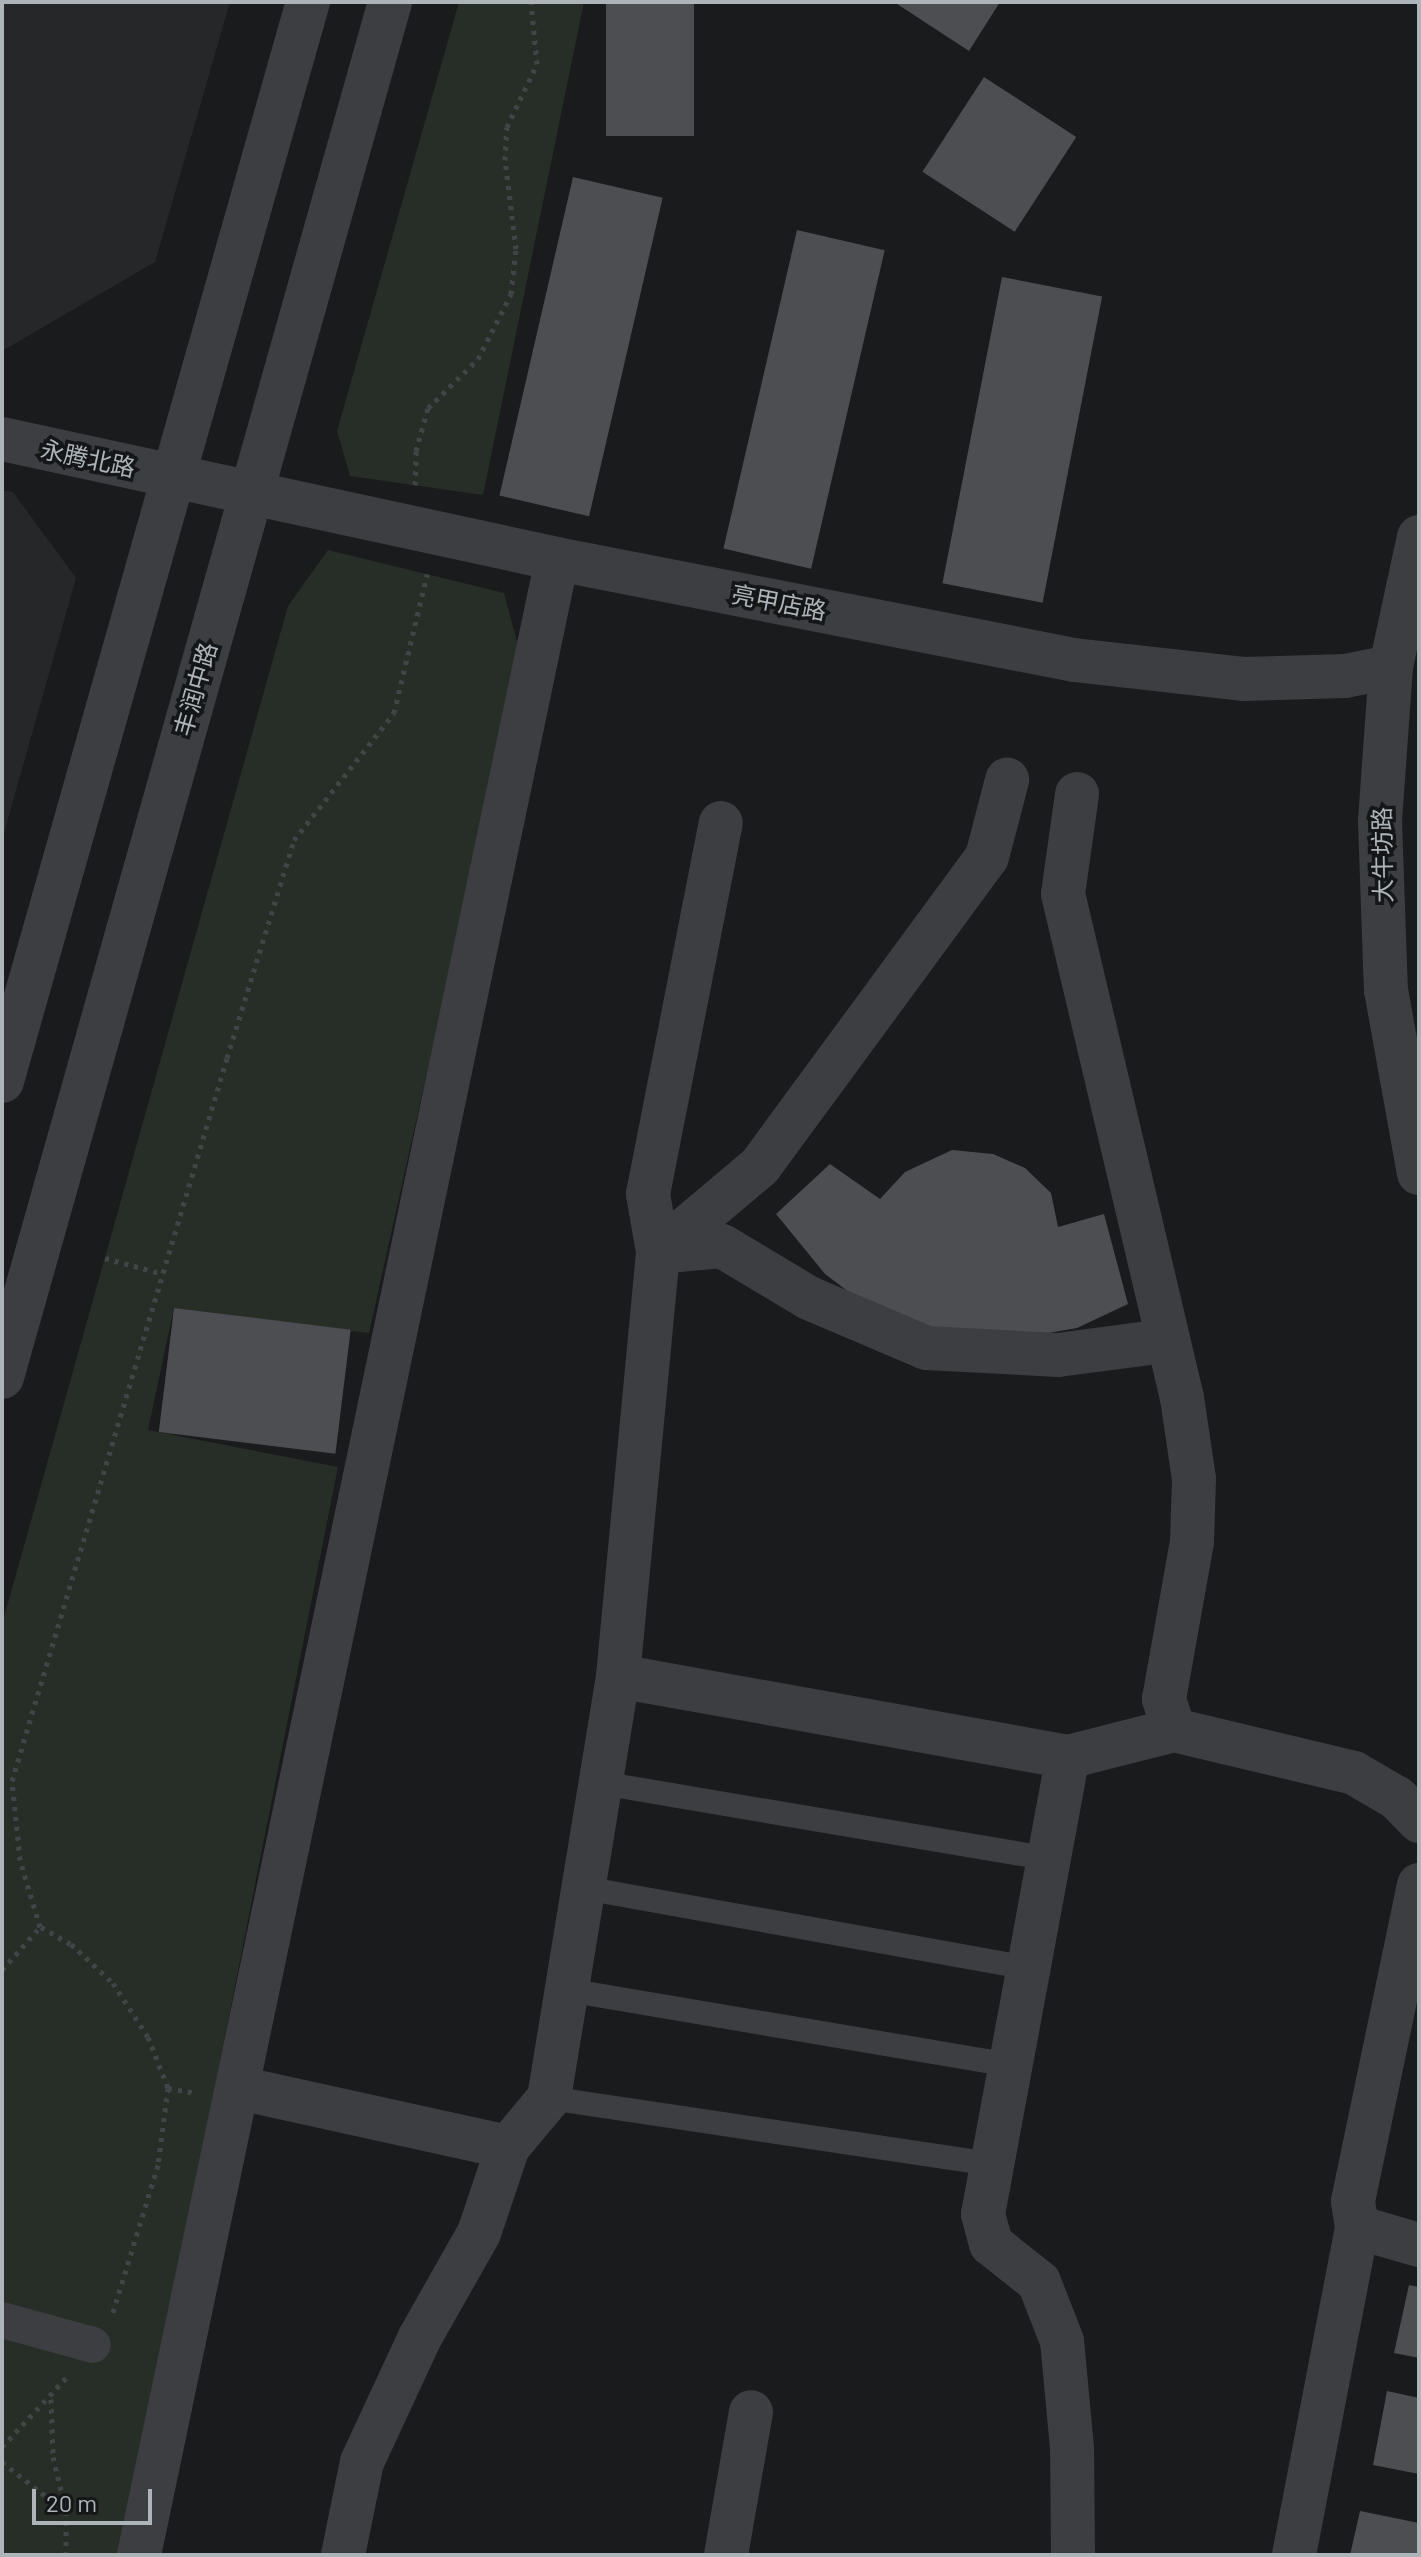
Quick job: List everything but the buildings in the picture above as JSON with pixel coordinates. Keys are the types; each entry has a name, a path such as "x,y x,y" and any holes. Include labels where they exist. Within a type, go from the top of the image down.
{"street":[{"path":"2,1081 308,2"},
{"name":"丰润中路","path":"2,1377 390,2"},
{"name":"永腾北路","path":"2,439 173,476"},
{"name":"亮甲店路","path":"173,476 249,496 557,559 1074,660 1243,679 1345,676 1405,664"},
{"name":"大牛坊路","path":"1419,537 1405,664 1380,821 1386,990 1419,1173"},
{"path":"139,2555 557,559"},
{"path":"658,1252 760,1166 987,857 1007,780"},
{"path":"1077,794 1063,894 1165,1341 1182,1398 1194,1479 1192,1542 1164,1699 1174,1730"},
{"path":"343,2555 362,2462 419,2339 479,2233 508,2147 549,2098 618,1676 658,1252 648,1194 721,823"},
{"path":"658,1252 722,1246 809,1298 926,1348 1058,1355 1165,1341"},
{"path":"618,1676 1068,1757 1174,1730 1354,1773 1397,1798 1419,1821"},
{"path":"1068,1757 983,2214 991,2244 1039,2282 1062,2341 1072,2448 1073,2555"},
{"path":"1294,2555 1357,2227 1353,2201 1419,1885"},
{"path":"239,2088 508,2147"},
{"path":"1357,2227 1419,2245"},
{"path":"2,2320 93,2345"},
{"path":"726,2555 751,2412"}],"lane":[{"path":"601,1783 1049,1859"},
{"path":"584,1888 1029,1968"},
{"path":"567,1990 1011,2065"},
{"path":"549,2098 992,2164"}],"path":[{"path":"415,485 416,451 428,408 478,359 511,294 516,249 505,149 507,127 537,64 531,2"},
{"path":"2,2447 51,2398 93,2345 116,2309 158,2165 168,2088 148,2037 113,1983 71,1944 40,1927 20,1860 12,1781 294,840 394,713 427,574"},
{"path":"105,1258 163,1274"},
{"path":"2,1970 40,1927"},
{"path":"51,2398 53,2457 66,2512 66,2555"},
{"path":"2,2462 66,2512"}],"shaded area":[{"path":"2,2 230,2 155,262 2,351"},
{"path":"459,2 584,2 483,495 350,476 337,431"},
{"path":"2,490 13,492 76,578 2,840"},
{"path":"328,550 504,593 520,653 369,1333 174,1308 148,1430 338,1467 122,2555 2,2555 2,1624 288,606"}]}
